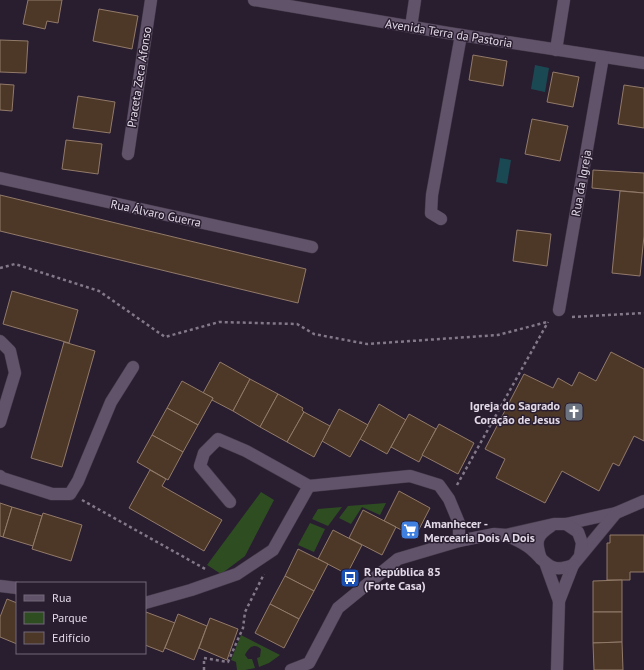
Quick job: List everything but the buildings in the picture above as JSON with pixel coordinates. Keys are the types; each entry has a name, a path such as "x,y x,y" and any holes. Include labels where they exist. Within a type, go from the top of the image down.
{"street":[{"name":"Praceta Zeca Afonso","path":"128,154 151,0"},
{"name":"Avenida Terra da Pastoria","path":"254,0 279,2 411,27 644,64"},
{"path":"411,27 415,0"},
{"path":"556,50 564,0"},
{"path":"441,219 431,213 432,195 461,35"},
{"name":"Rua da Igreja","path":"558,314 602,57"},
{"name":"Rua Álvaro Guerra","path":"0,178 312,247"},
{"path":"0,341 10,351 15,373 0,422"},
{"path":"0,476 2,478 52,494 70,494 78,481 111,402 133,367"},
{"path":"230,502 200,466 204,453 218,439 246,452 309,486 410,476 439,485 449,499 459,524 459,541"},
{"path":"146,603 237,574 273,550 309,486"},
{"path":"291,670 308,666 338,608 398,559 459,541 494,534 506,535 554,524 566,524 616,513 644,501"},
{"path":"506,535 530,548 543,562 554,568 563,569 577,561 616,513"},
{"path":"554,524 542,532 538,538 537,548 559,602"},
{"path":"557,670 559,602 577,561 582,543 578,532 566,524"},
{"path":"0,586 16,588"}],"path":[{"path":"0,268 15,264 99,291 165,337 219,322 297,324 314,334 367,344 498,335 547,322 558,314 644,313"},
{"path":"449,499 547,322"},
{"path":"94,507 197,564"},
{"path":"204,670 204,658 228,662 243,628 245,612 266,572"}],"green space":[{"path":"261,492 274,500 245,556 221,574 207,565"},
{"path":"386,503 380,515 362,507 351,524 339,518 348,506"},
{"path":"342,507 328,526 312,519 318,509"},
{"path":"310,523 325,529 314,552 298,545"},
{"path":"241,635 280,655 269,663 259,667 257,658 260,657 261,649 254,646 248,650 245,655 248,659 252,659 255,668 237,670 236,662 231,660"}],"shaded area":[{"path":"535,65 549,68 545,92 531,89"},
{"path":"500,158 511,160 507,184 496,182"}],"place":[{"name":"Igreja do Sagrado Coração de Jesus","path":"574,412"},
{"name":"Amanhecer - Mercearia Dois A Dois","path":"410,530"},
{"name":"R República 85 (Forte Casa)","path":"350,578"}]}
